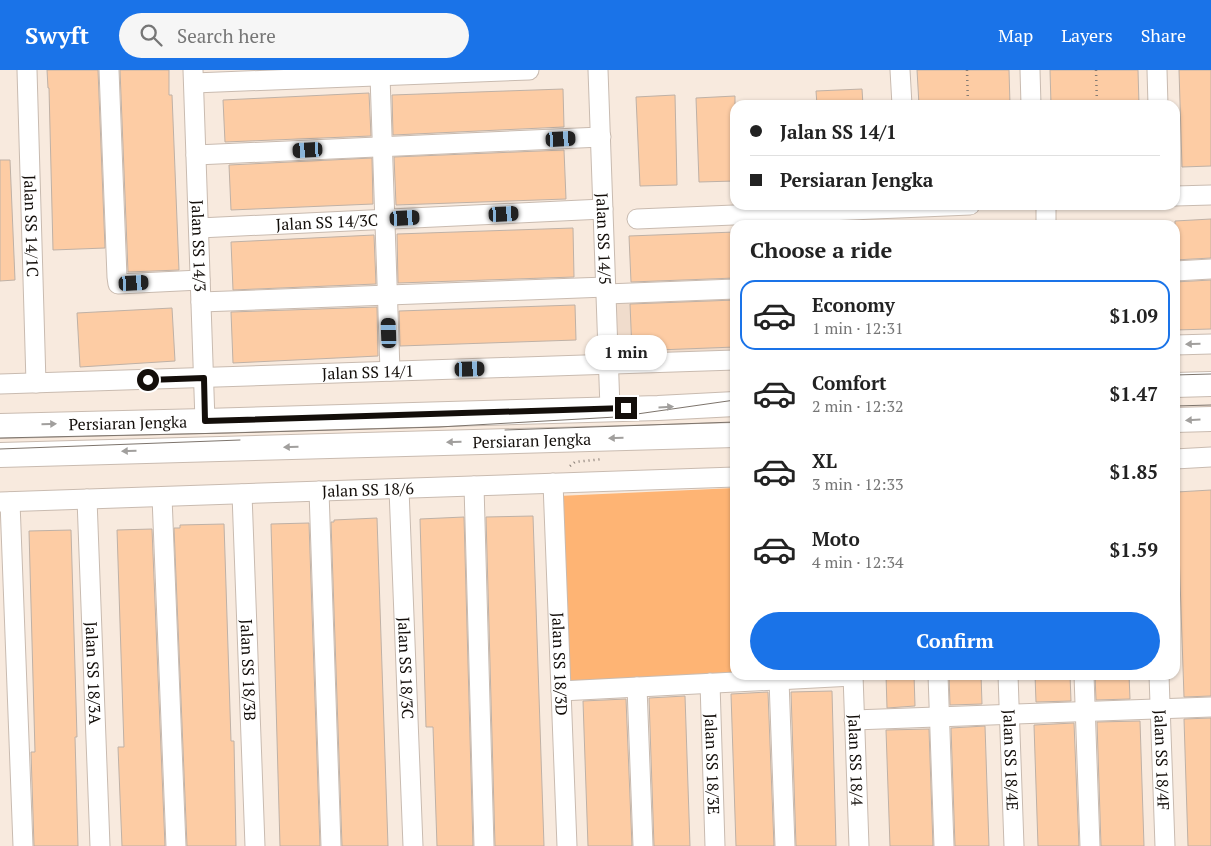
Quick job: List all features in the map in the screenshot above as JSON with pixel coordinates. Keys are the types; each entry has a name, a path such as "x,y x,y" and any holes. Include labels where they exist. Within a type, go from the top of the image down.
{"main road":[{"path":"1180,385 1211,384"},
{"name":"Persiaran Jengka","path":"0,426 658,408 730,404"},
{"path":"1180,420 1211,419"},
{"path":"205,421 207,449"},
{"name":"Persiaran Jengka","path":"0,455 730,435"}],"street":[{"name":"Jalan SS 14/1C","path":"26,70 36,383"},
{"path":"109,70 116,277 118,284 200,280"},
{"path":"194,76 380,76 529,70"},
{"name":"Jalan SS 14/5","path":"598,70 610,408"},
{"path":"900,70 902,100"},
{"path":"1030,70 1031,100"},
{"path":"1157,70 1158,100"},
{"name":"Jalan SS 14/3","path":"194,76 205,421"},
{"path":"380,76 390,371"},
{"path":"196,155 601,137"},
{"path":"1180,196 1211,195"},
{"name":"Jalan SS 14/3C","path":"198,228 603,209"},
{"path":"637,219 856,217 887,210"},
{"path":"1180,271 1211,269"},
{"path":"201,302 388,295 730,289"},
{"path":"1180,345 1211,344"},
{"name":"Jalan SS 14/1","path":"0,384 730,360"},
{"path":"1180,459 1211,457"},
{"name":"Jalan SS 18/6","path":"5,502 730,477"},
{"name":"Jalan SS 18/3D","path":"553,483 566,846"},
{"path":"474,486 484,846"},
{"name":"Jalan SS 18/3C","path":"399,488 412,846"},
{"path":"319,491 331,846"},
{"name":"Jalan SS 18/3B","path":"242,494 255,846"},
{"path":"162,497 176,846"},
{"name":"Jalan SS 18/3A","path":"87,499 100,846"},
{"path":"5,502 23,846"},
{"path":"561,691 779,680 785,846"},
{"name":"Jalan SS 18/4","path":"853,680 860,846"},
{"path":"938,680 944,846"},
{"name":"Jalan SS 18/4E","path":"1008,680 1014,846"},
{"path":"1084,680 1090,846"},
{"name":"Jalan SS 18/4F","path":"1159,680 1165,846"},
{"name":"Jalan SS 18/3E","path":"710,683 715,846"},
{"path":"637,687 643,846"},
{"path":"854,720 1211,707"}],"path":[{"path":"966,70 968,100"},
{"path":"1096,70 1097,100"},
{"path":"553,483 575,462 609,459"}],"shaded area":[{"path":"730,293 730,357 616,362 614,298"},
{"path":"730,488 730,674 567,682 558,496"}],"building":[{"path":"47,70 98,70 105,248 53,250"},
{"path":"120,70 169,70 169,95 172,95 179,270 128,272"},
{"path":"917,70 1009,70 1010,100 919,100"},
{"path":"1050,70 1138,70 1139,100 1051,100"},
{"path":"1179,70 1211,70 1211,166 1182,167"},
{"path":"563,89 564,127 393,135 392,95"},
{"path":"862,89 863,100 817,100 816,91"},
{"path":"369,93 371,136 225,142 223,100"},
{"path":"675,95 677,185 640,186 636,97"},
{"path":"735,96 735,100 730,100 730,181 699,182 696,98"},
{"path":"564,150 566,199 396,205 394,157"},
{"path":"372,158 373,204 231,210 229,165"},
{"path":"0,160 10,160 15,280 0,281"},
{"path":"1211,219 1211,258 1180,260 1180,221"},
{"path":"573,228 574,277 398,283 397,234"},
{"path":"730,232 730,278 631,282 629,236"},
{"path":"374,235 376,284 233,290 231,242"},
{"path":"1211,280 1211,329 1180,330 1180,282"},
{"path":"730,300 730,347 632,351 630,304"},
{"path":"575,305 576,340 400,346 399,311"},
{"path":"377,307 378,356 233,363 231,312"},
{"path":"172,308 175,361 80,367 77,313"},
{"path":"1211,490 1211,696 1184,697 1180,580 1180,492"},
{"path":"533,516 544,846 495,846 486,517"},
{"path":"464,517 473,846 437,846 433,727 426,727 420,519"},
{"path":"377,518 388,846 342,846 331,522 334,522 334,520"},
{"path":"309,523 320,846 280,846 271,524"},
{"path":"224,524 231,741 234,741 236,846 187,846 174,528 180,528 180,525"},
{"path":"152,529 165,846 122,846 118,747 124,747 117,530"},
{"path":"71,530 78,846 34,846 31,752 35,752 29,531"},
{"path":"886,680 914,680 915,706 887,708"},
{"path":"949,680 981,680 982,704 950,705"},
{"path":"1035,680 1070,680 1071,701 1036,702"},
{"path":"1095,680 1129,680 1130,699 1096,700"},
{"path":"832,691 836,846 796,846 791,692"},
{"path":"768,692 774,846 736,846 731,694"},
{"path":"685,696 690,846 654,846 649,698"},
{"path":"626,699 632,846 588,846 583,701"},
{"path":"1211,718 1211,846 1188,846 1184,719"},
{"path":"1140,721 1144,846 1101,846 1097,722"},
{"path":"1074,723 1079,846 1038,846 1034,725"},
{"path":"985,726 989,846 955,846 951,728"},
{"path":"929,729 933,846 890,846 886,730"}],"tram line":[{"path":"1180,375 1211,374"},
{"path":"0,438 439,427 616,417 730,401"},
{"path":"1180,406 1211,405"},
{"path":"505,430 730,422"},
{"path":"0,449 240,440"}],"route":[{"path":"148,380 204,378 205,421 626,408"}]}
